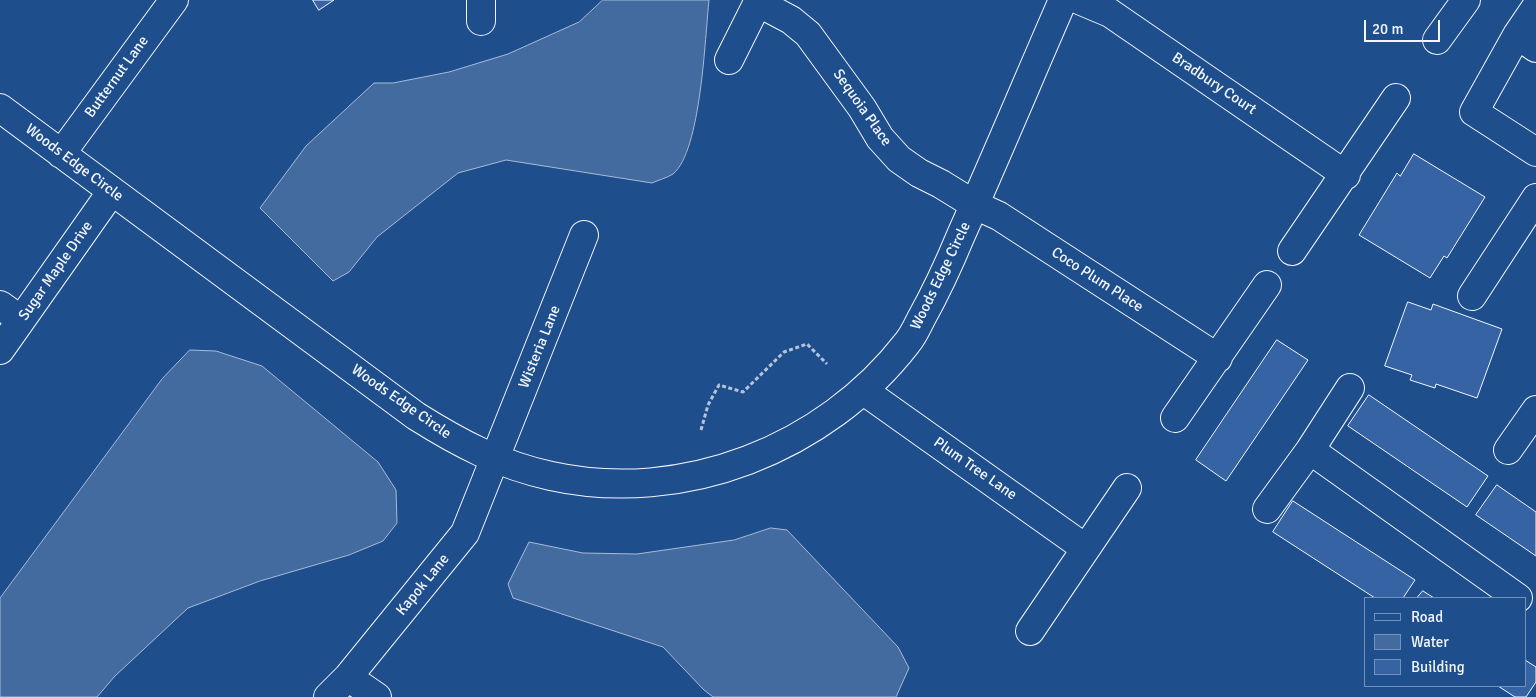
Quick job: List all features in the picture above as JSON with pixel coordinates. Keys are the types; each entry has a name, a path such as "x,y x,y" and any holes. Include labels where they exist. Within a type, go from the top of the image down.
{"street":[{"name":"Butternut Lane","path":"62,154 174,0"},
{"name":"Woods Edge Circle","path":"0,108 416,416 454,440 495,460 550,476 596,483 641,484 709,474 773,450 814,428 864,391 908,342 935,294 975,206 1063,0"},
{"name":"Bradbury Court","path":"1079,0 1110,13 1346,174"},
{"path":"1437,40 1466,0"},
{"name":"Sequoia Place","path":"758,1 791,20 808,34 862,108 880,138 899,158 919,174 941,184 975,206"},
{"path":"729,60 758,1"},
{"path":"1536,7 1527,42 1474,112 1536,152"},
{"path":"1292,251 1396,98"},
{"name":"Sugar Maple Drive","path":"0,350 10,313 112,191"},
{"path":"1472,296 1536,198"},
{"name":"Coco Plum Place","path":"975,206 999,216 1218,358"},
{"name":"Wisteria Lane","path":"495,460 584,235"},
{"path":"1175,418 1267,285"},
{"path":"1266,509 1310,450 1350,388"},
{"name":"Plum Tree Lane","path":"864,391 1086,548"},
{"path":"1508,450 1536,410"},
{"path":"1310,450 1517,597"},
{"name":"Kapok Lane","path":"328,697 348,677 465,533 495,460"},
{"path":"1030,631 1127,488"},
{"path":"348,677 377,697"}],"path":[{"path":"700,430 708,405 719,385 742,392 784,352 807,344 827,364"}],"water":[{"path":"603,0 709,0 696,119 690,142 682,161 673,174 652,183 506,160 458,173 377,237 349,272 333,281 260,208 306,146 374,83 393,83 449,72 508,54 579,22"},
{"path":"190,350 216,351 262,366 378,462 396,490 397,523 383,541 349,555 260,581 188,608 115,676 97,697 0,697 0,598 162,379"},
{"path":"771,528 787,530 898,647 909,668 896,697 713,697 663,647 513,598 508,584 529,542 583,553 637,554 734,540"}],"building":[{"path":"313,0 334,0 319,10"},
{"path":"1414,154 1485,197 1447,258 1444,256 1430,278 1359,235 1397,173 1400,176"},
{"path":"1408,302 1431,310 1433,304 1502,329 1477,398 1436,384 1435,388 1410,380 1412,375 1385,366"},
{"path":"1277,340 1308,360 1226,481 1196,460"},
{"path":"1369,395 1488,476 1467,507 1348,426"},
{"path":"1497,485 1536,512 1536,556 1476,515"},
{"path":"1293,501 1415,580 1404,597 1373,597 1273,532"},
{"path":"1423,591 1432,597 1418,597"},
{"path":"1526,661 1536,667 1536,682 1526,697 1515,697 1500,687 1526,687"}]}
